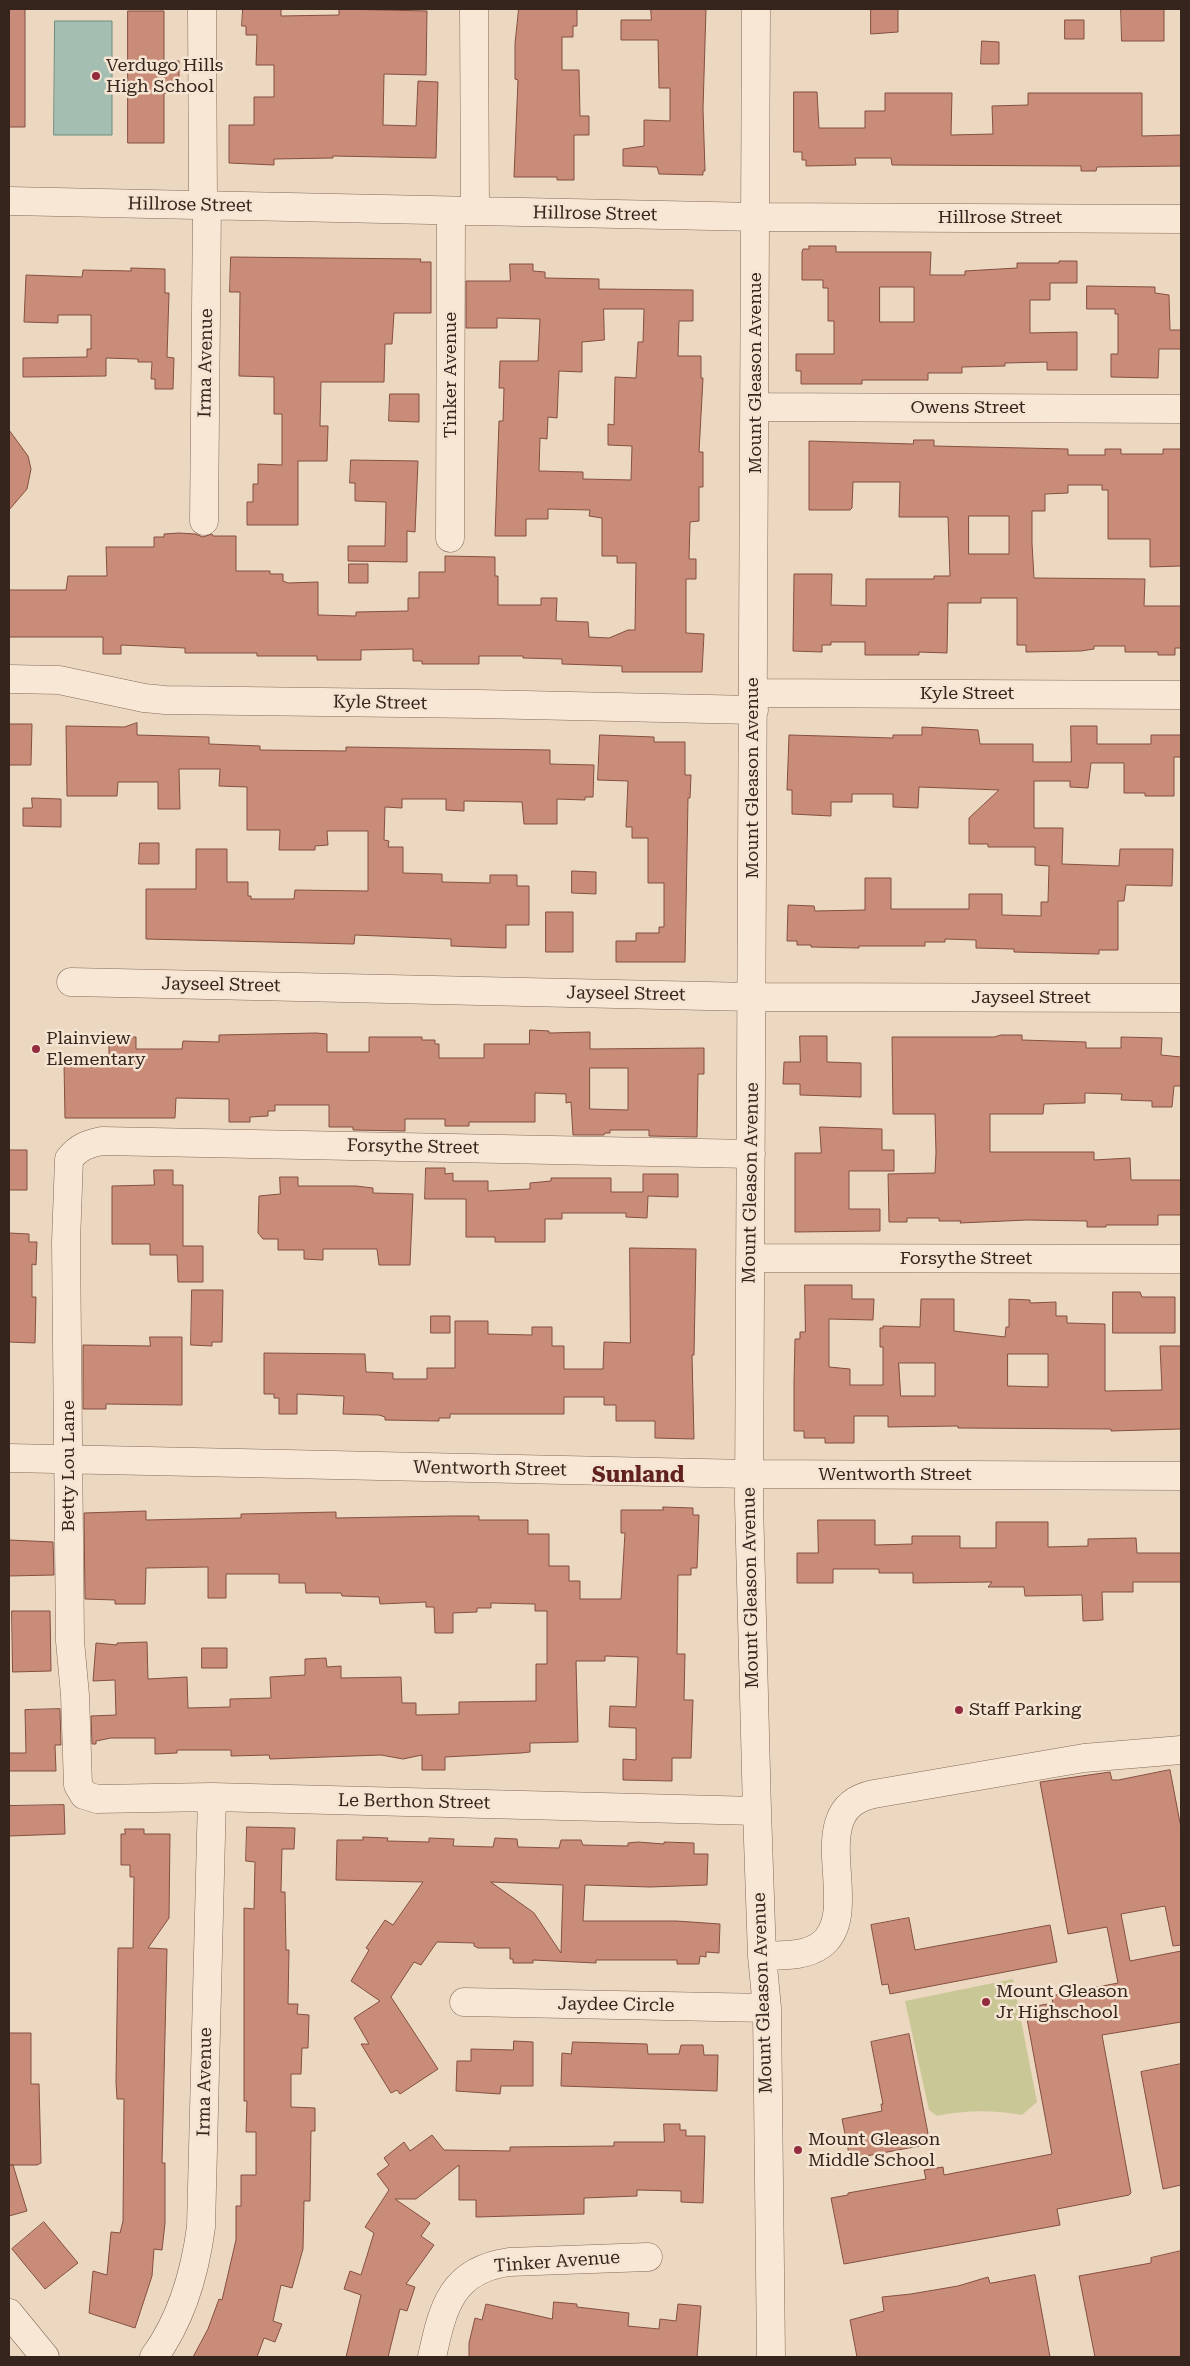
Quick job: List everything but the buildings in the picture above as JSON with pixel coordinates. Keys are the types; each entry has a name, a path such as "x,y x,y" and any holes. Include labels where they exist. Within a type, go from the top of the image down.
{"street":[{"name":"Irma Avenue","path":"202,9 205,205 204,522"},
{"name":"Tinker Avenue","path":"450,538 463,211 474,9"},
{"name":"Mount Gleason Avenue","path":"756,9 749,1474 756,1811 762,1956 767,2008 771,2357"},
{"name":"Hillrose Street","path":"9,201 756,216 1181,219"},
{"name":"Owens Street","path":"755,407 1181,409"},
{"name":"Kyle Street","path":"9,679 59,680 144,698 165,700 479,704 754,702 1181,695"},
{"name":"Jayseel Street","path":"71,982 752,997 1181,998"},
{"name":"Forsythe Street","path":"77,1149 86,1144 102,1141 167,1141 751,1154"},
{"name":"Betty Lou Lane","path":"77,1149 69,1159 67,1172 70,1641 75,1695 78,1785"},
{"name":"Forsythe Street","path":"750,1258 1181,1259"},
{"name":"Wentworth Street","path":"9,1458 749,1474 1181,1476"},
{"path":"762,1956 802,1954 820,1945 831,1934 837,1918 836,1844 839,1824 846,1810 858,1798 1084,1758 1181,1750"},
{"name":"Le Berthon Street","path":"78,1785 84,1795 97,1799 212,1798 756,1811"},
{"name":"Irma Avenue","path":"154,2357 181,2307 198,2252 201,2227 212,1798"},
{"name":"Jaydee Circle","path":"464,2002 767,2008"},
{"name":"Tinker Avenue","path":"432,2357 444,2312 454,2292 477,2270 491,2264 509,2262 648,2257"},
{"path":"9,2313 45,2357"}],"shaded area":[{"path":"55,21 112,21 112,135 54,135"},
{"path":"1013,1979 1037,2102 1022,2115 979,2111 937,2116 929,2110 905,2001"}],"place":[{"name":"Verdugo Hills High School","path":"96,76"},
{"name":"Plainview Elementary","path":"36,1049"},
{"name":"Staff Parking","path":"959,1710"},
{"name":"Mount Gleason Jr Highschool","path":"986,2002"},
{"name":"Mount Gleason Middle School","path":"798,2150"}],"district":[{"name":"Sunland","path":"638,1476"}]}
